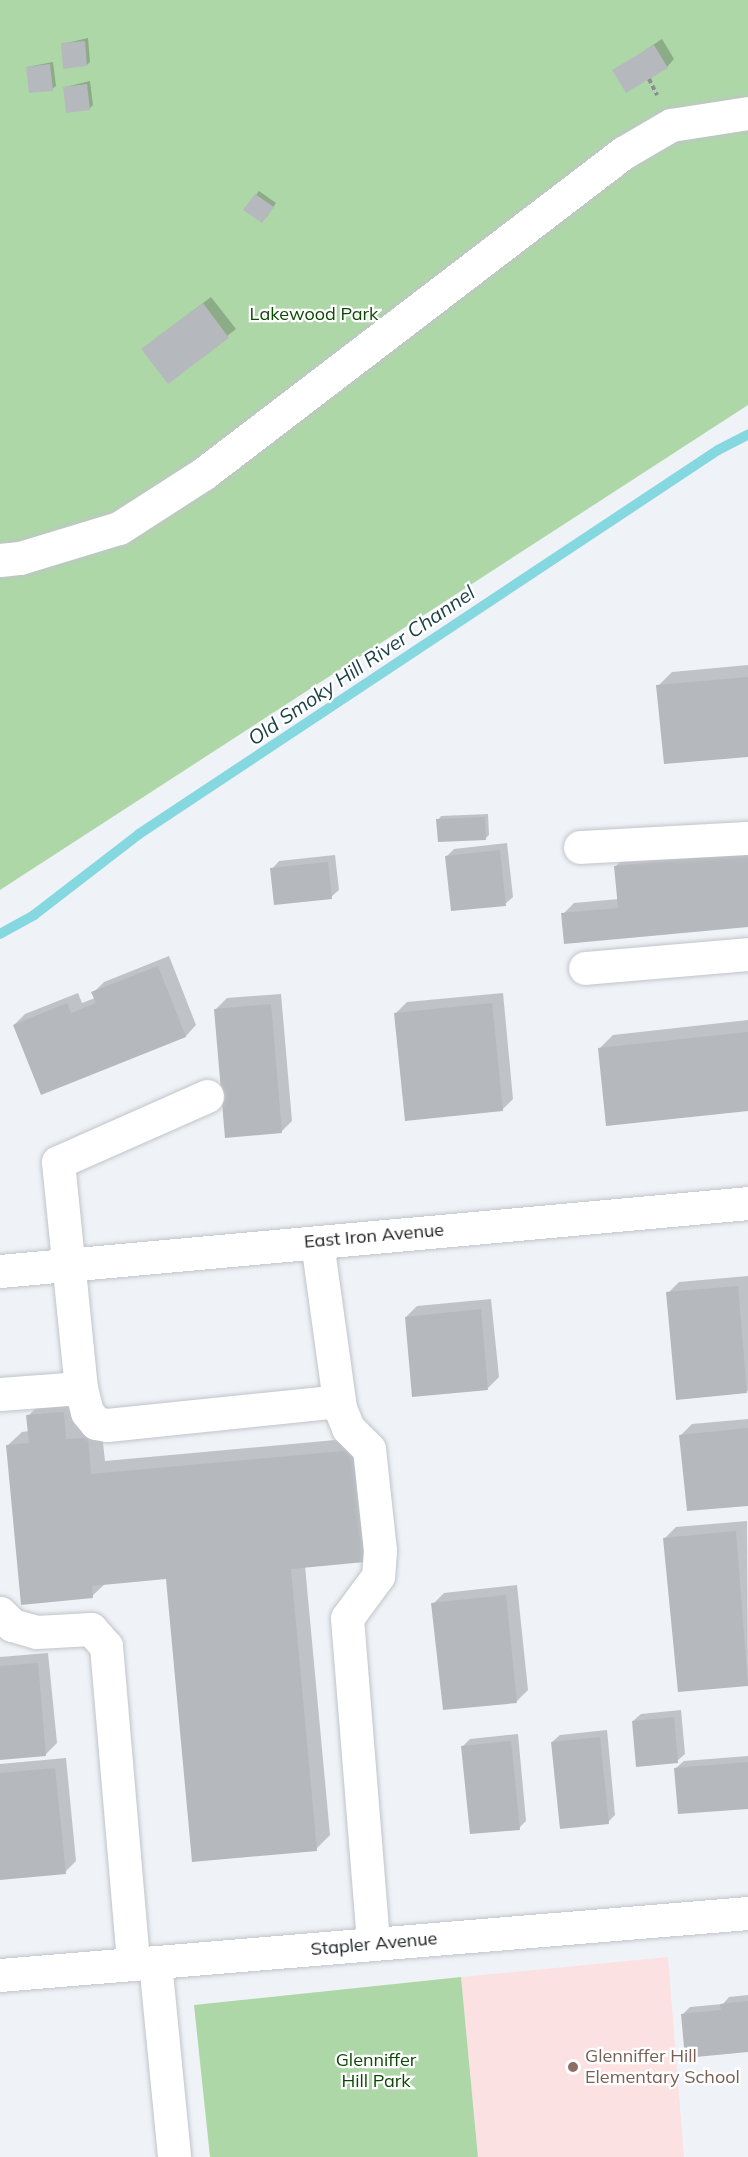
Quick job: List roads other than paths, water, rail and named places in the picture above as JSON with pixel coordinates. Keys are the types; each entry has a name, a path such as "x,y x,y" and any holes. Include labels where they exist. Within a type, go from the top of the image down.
{"street":[{"path":"0,560 20,558 119,528 203,474 623,153 671,125 748,113"},
{"path":"580,847 748,838"},
{"path":"585,968 748,954"},
{"path":"207,1096 58,1162 81,1388 87,1412 96,1423 107,1425 339,1401"},
{"name":"East Iron Avenue","path":"0,1270 748,1203"},
{"path":"317,1242 339,1401 348,1428 369,1449 380,1550 378,1576 347,1618 373,1944"},
{"path":"0,1394 81,1388"},
{"path":"0,1613 12,1625 36,1632 91,1629 106,1646 144,1963 174,2157"},
{"name":"Stapler Avenue","path":"0,1975 748,1913"}],"waterway":[{"name":"Old Smoky Hill River Channel","path":"0,934 34,915 139,834 718,450 748,435"}],"place":[{"name":"Glenniffer Hill Elementary School","path":"573,2067"}],"park label":[{"name":"Lakewood Park","path":"314,314"},
{"name":"Glenniffer Hill Park","path":"376,2071"}]}
